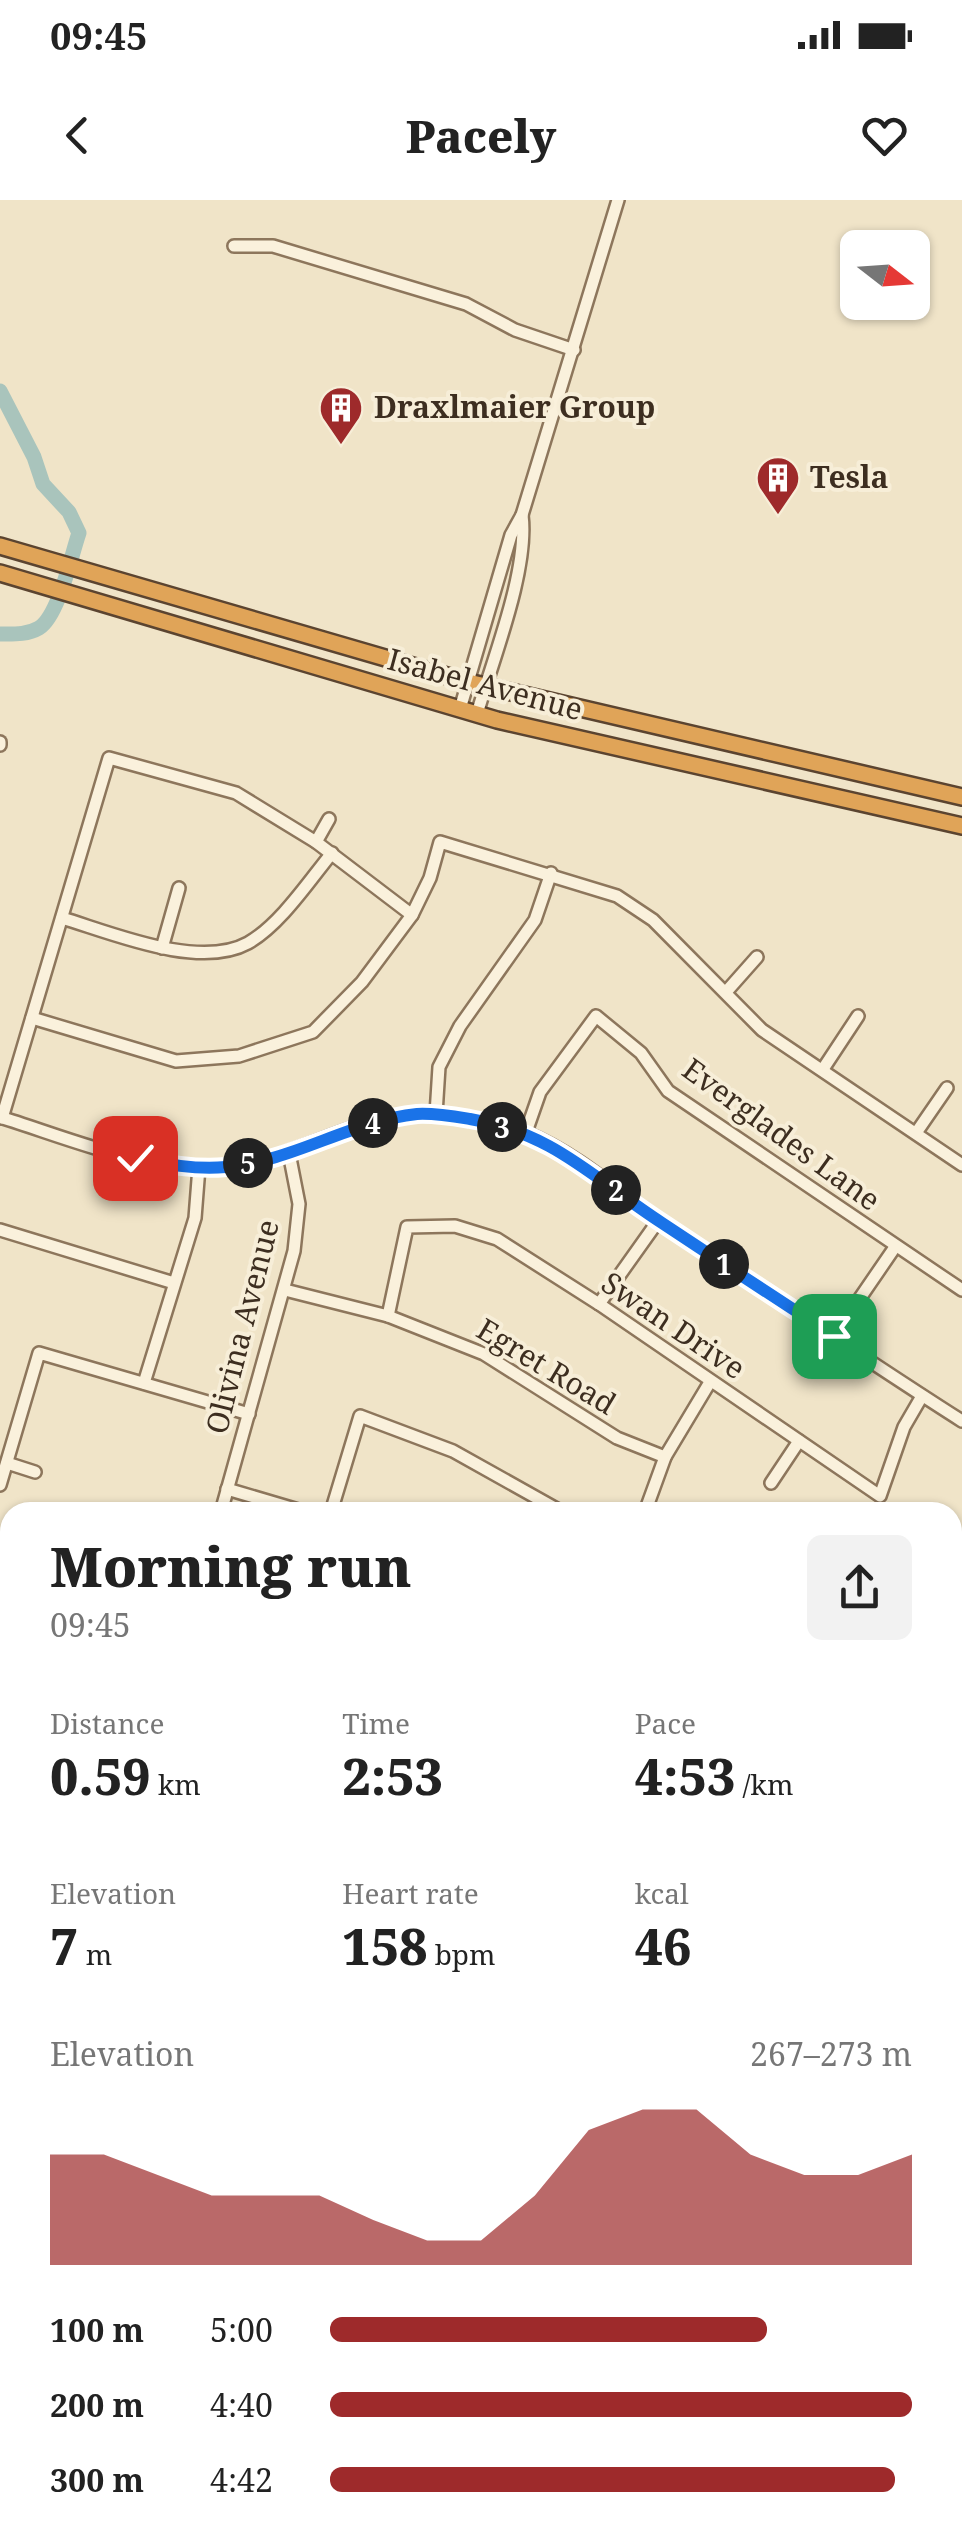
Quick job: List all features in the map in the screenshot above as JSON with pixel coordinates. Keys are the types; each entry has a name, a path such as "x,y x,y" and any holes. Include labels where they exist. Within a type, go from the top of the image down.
{"highway":[{"name":"Isabel Avenue","path":"0,546 468,682 962,797"},
{"name":"Isabel Avenue","path":"0,573 460,710 962,826"}],"street":[{"path":"460,710 511,535 522,515 618,200"},
{"path":"234,246 273,246 466,304 515,330 574,350"},
{"path":"477,714 514,588 524,534 522,515"},
{"path":"412,915 332,853 236,793 110,758 1,1118 135,1158 228,1168 290,1153 344,1131 415,1114 436,1114 526,1132 568,1154 658,1221 962,1421"},
{"path":"316,842 329,819"},
{"path":"32,1018 176,1061 239,1056 313,1032 362,982 412,915 430,878 440,842 617,896 653,920 762,1030 962,1165"},
{"path":"62,918 162,948 205,953 248,943 286,910 332,853"},
{"path":"436,1114 439,1067 460,1026 535,920 551,873"},
{"path":"162,948 178,888"},
{"path":"726,992 757,958"},
{"name":"Everglades Lane","path":"526,1132 540,1092 596,1016 641,1053 668,1092 962,1290"},
{"path":"824,1069 858,1016"},
{"path":"916,1133 948,1088"},
{"name":"Olivina Avenue","path":"224,1502 294,1251 299,1204 290,1153"},
{"path":"144,1383 195,1218 200,1167"},
{"path":"599,1304 658,1221"},
{"name":"Swan Drive","path":"388,1316 407,1227 454,1226 497,1239 880,1496 904,1427 922,1396"},
{"path":"0,1230 174,1283"},
{"path":"834,1336 895,1247"},
{"name":"Egret Road","path":"284,1290 388,1316 484,1354 617,1438 665,1457"},
{"path":"0,1484 38,1353 249,1414"},
{"path":"649,1502 665,1457 710,1382"},
{"path":"334,1502 360,1416 453,1451 544,1502"},
{"path":"771,1483 800,1441"},
{"path":"7,1463 34,1472"},
{"path":"228,1489 272,1502"}],"waterway":[{"path":"0,391 34,457 43,484 69,512 79,533 58,598 46,621 30,632 0,634"}],"place":[{"name":"Draxlmaier Group","path":"341,446"},
{"name":"Tesla","path":"778,516"}],"route":[{"path":"135,1158 228,1168 290,1153 344,1131 415,1114 476,1120 526,1132 568,1154 658,1221 834,1336"}]}
